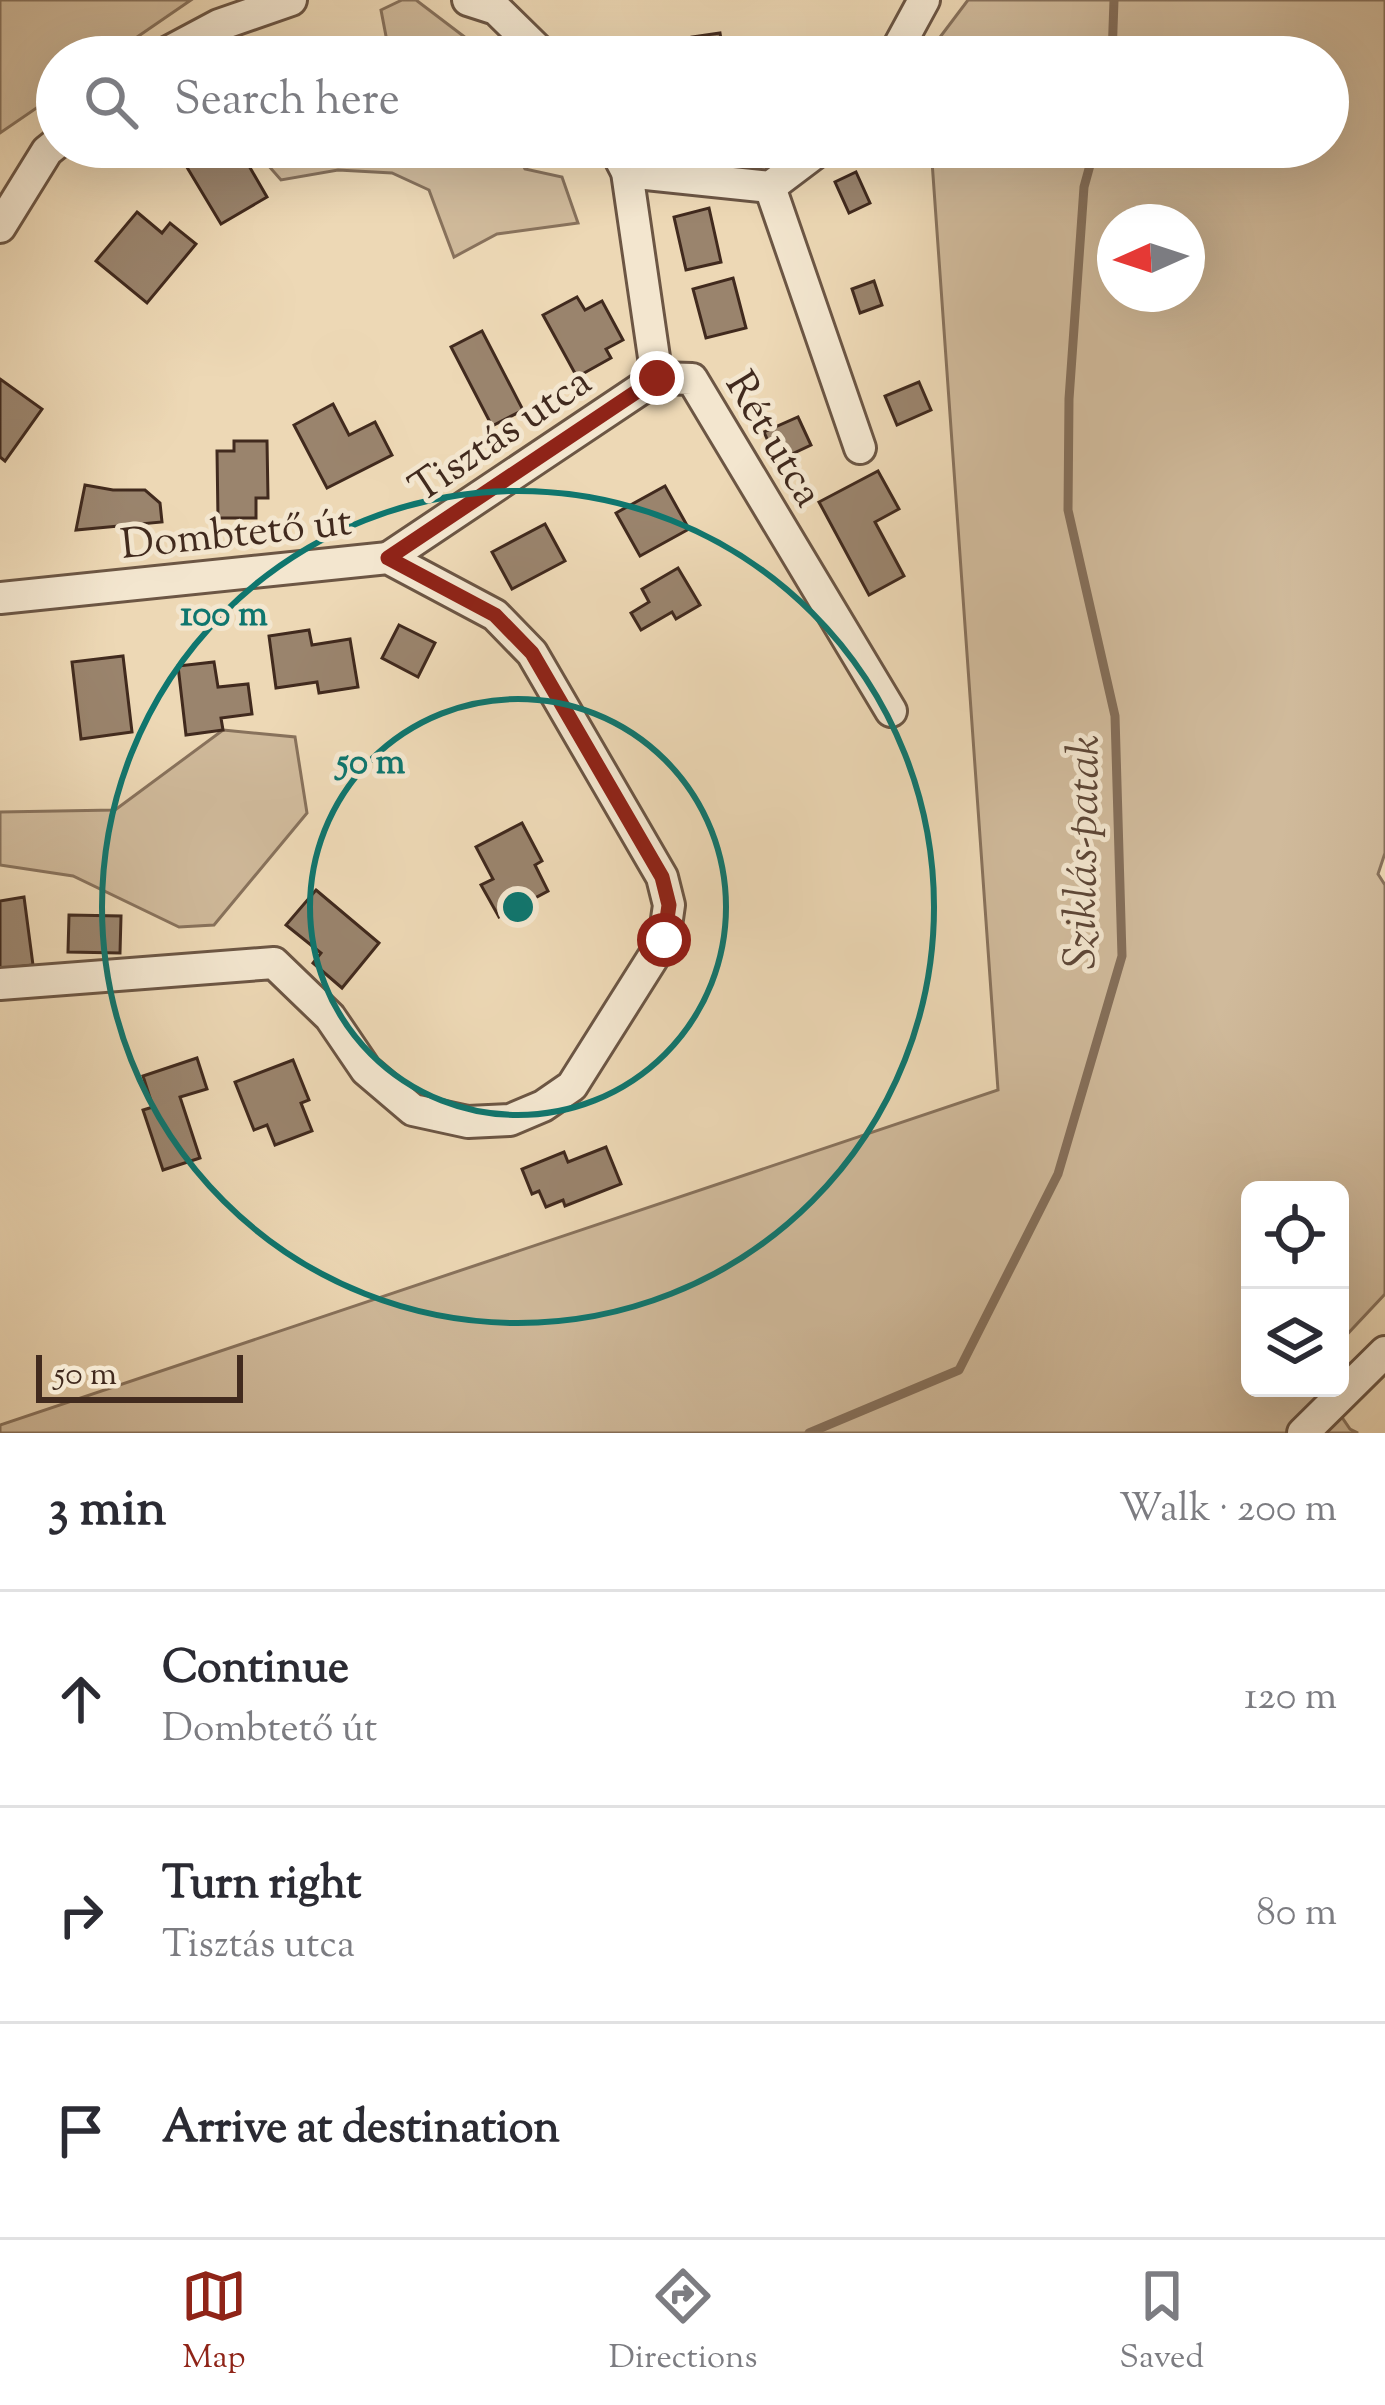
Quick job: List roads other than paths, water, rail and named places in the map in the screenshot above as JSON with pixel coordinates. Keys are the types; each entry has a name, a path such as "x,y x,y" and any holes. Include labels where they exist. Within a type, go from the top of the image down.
{"street":[{"path":"200,36 291,0"},
{"path":"904,36 924,0"},
{"path":"487,3 522,36"},
{"path":"0,226 37,168"},
{"name":"Rét utca","path":"622,168 657,378 692,379 891,711"},
{"path":"665,168 770,187 795,168"},
{"path":"770,187 860,448"},
{"name":"Tisztás utca","path":"388,558 657,378"},
{"name":"Dombtető út","path":"0,598 388,558 495,615 532,653 662,877 669,905 664,940 572,1086 543,1106 509,1120 468,1122 413,1110 366,1070 330,1017 274,963 0,984"},
{"path":"1304,1433 1385,1352"}],"waterway":[{"name":"Sziklás-patak","path":"1113,36 1114,0"},
{"name":"Sziklás-patak","path":"809,1433 959,1370 1058,1174 1122,956 1115,716 1068,510 1069,399 1089,168"}]}
